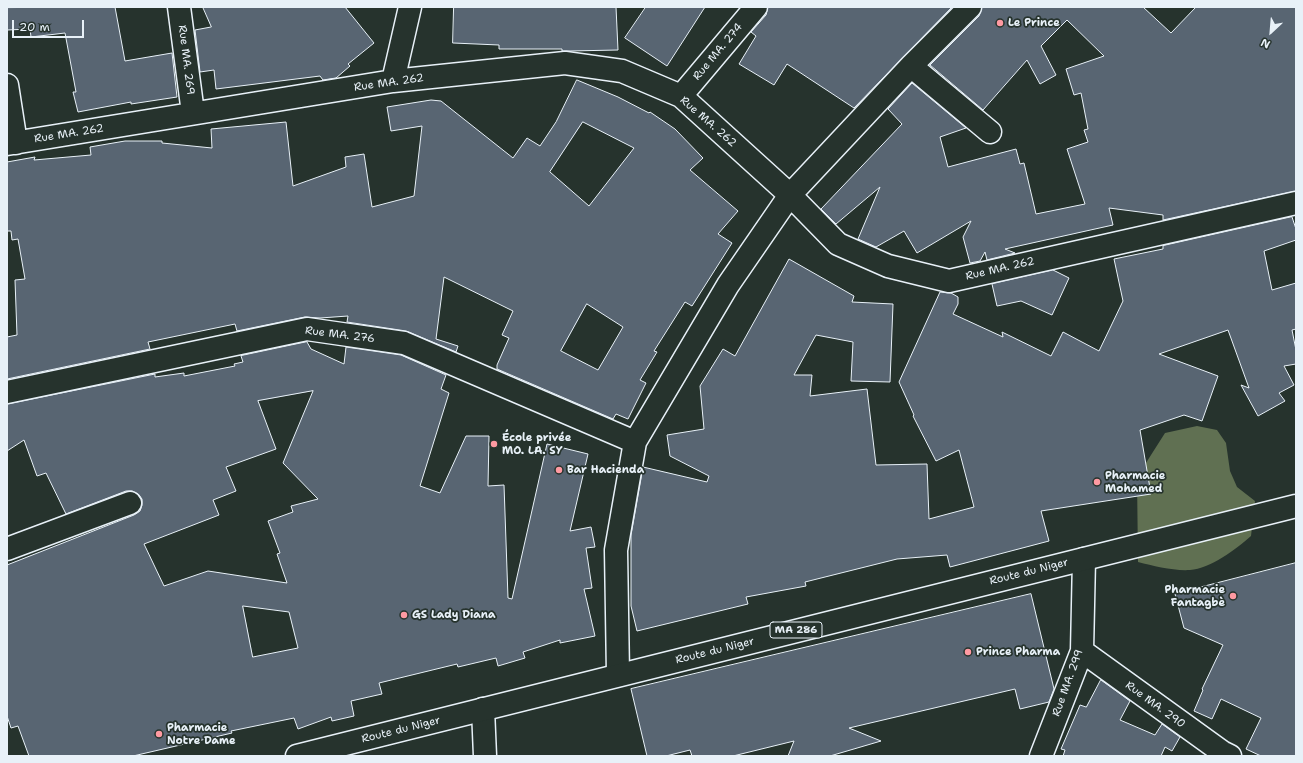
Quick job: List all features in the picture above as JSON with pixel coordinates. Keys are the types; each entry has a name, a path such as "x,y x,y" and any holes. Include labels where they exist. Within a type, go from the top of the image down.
{"street":[{"name":"Rue MA. 269","path":"179,7 193,113"},
{"path":"393,81 410,7"},
{"name":"Rue MA. 274","path":"681,96 756,7"},
{"path":"618,675 616,550 635,442 728,285 790,195 911,66 970,7"},
{"name":"Rue MA. 262","path":"12,143 393,81 565,63 622,71 681,96 790,195 838,244 888,266 949,281 1296,203"},
{"path":"911,66 990,132"},
{"path":"7,85 12,143"},
{"name":"Rue MA. 276","path":"7,392 307,329 404,343 635,442"},
{"path":"7,549 130,503"},
{"name":"Route du Niger","path":"297,756 1296,506"},
{"name":"Rue MA. 299","path":"1041,756 1082,651 1084,559"},
{"name":"Rue MA. 290","path":"1082,651 1222,752 1230,756"},
{"path":"483,709 485,756"}],"green space":[{"path":"1197,426 1217,430 1226,443 1230,471 1237,487 1255,501 1251,536 1222,558 1198,569 1177,570 1138,562 1137,477 1165,433"}],"building":[{"path":"115,7 125,61 172,53 177,97 131,104 131,102 78,112 73,92 76,92 65,33 31,37 30,29 7,30 7,8"},
{"path":"203,7 345,7 374,43 348,64 350,66 336,78 323,80 320,76 216,89 214,70 200,72 195,30 211,27"},
{"path":"454,7 616,7 618,50 562,51 562,49 499,49 499,45 453,43"},
{"path":"646,7 705,7 667,66 625,38"},
{"path":"768,7 952,7 854,108 787,64 774,85 739,64 756,36 751,32 766,15"},
{"path":"982,7 1143,7 1171,33 1196,7 1296,7 1296,191 1163,220 1163,215 1109,208 1113,225 1005,249 1015,253 987,260 985,252 980,261 970,263 963,237 971,221 917,253 904,231 876,247 858,239 880,187 836,224 821,209 902,124 888,109 912,83 966,128 940,137 948,167 1016,149 1020,164 1024,163 1036,214 1085,204 1067,149 1088,142 1084,130 1088,129 1081,93 1074,95 1066,69 1104,56 1067,20 1041,46 1056,75 1040,84 1027,60 983,110 930,65 979,16"},
{"path":"577,80 618,97 649,113 650,112 675,129 703,158 690,170 738,211 718,234 732,243 692,306 685,302 654,351 657,352 640,380 646,383 628,419 616,414 613,419 497,369 497,365 509,338 502,335 513,311 444,277 436,339 458,346 456,352 406,331 347,322 348,316 320,318 305,317 237,331 235,324 148,342 150,349 7,379 7,337 17,335 15,280 25,279 18,239 12,240 11,231 7,231 7,162 35,157 34,160 91,155 90,147 125,141 162,141 162,143 212,148 211,129 286,122 293,186 346,167 345,157 364,154 372,207 414,196 422,126 391,131 387,107 431,100 441,101 513,158 527,138 540,146 556,122","holes":["583,122 634,148 589,206 550,172","587,304 623,327 598,370 561,351"]},
{"path":"1292,217 1296,229 1296,240 1264,251 1272,290 1296,283 1296,329 1292,330 1296,350 1296,364 1284,366 1294,385 1279,393 1285,401 1258,416 1241,385 1249,388 1228,330 1159,354 1218,376 1202,421 1184,415 1140,430 1151,494 1041,511 1049,541 950,567 947,555 897,559 805,582 806,586 746,597 748,604 637,631 631,606 631,535 643,467 707,482 709,476 670,456 667,435 704,429 700,386 723,349 735,356 789,259 854,296 852,302 893,304 890,382 851,381 853,342 816,335 794,375 812,375 810,396 867,389 876,465 927,464 929,519 974,507 959,450 936,461 913,416 914,415 899,382 940,292 951,293 958,297 958,304 953,314 1003,337 1002,332 1051,356 1063,332 1099,351 1123,301 1114,259 1163,249 1163,246"},
{"path":"1053,270 1069,278 1052,315 1021,301 997,306 992,284"},
{"path":"307,342 311,349 344,364 346,347 401,355 446,375 441,389 449,393 420,486 440,493 466,436 489,436 488,486 504,485 508,598 512,599 547,444 588,454 570,531 591,527 595,547 586,548 592,588 584,589 595,636 560,643 560,640 523,652 525,658 498,666 496,658 458,667 457,664 379,683 382,694 351,701 354,716 332,721 331,717 298,729 294,718 231,731 232,733 133,756 29,756 18,726 11,728 7,716 7,565 134,515 140,511 142,499 138,494 132,491 126,491 66,514 46,473 37,476 24,440 7,451 7,404 155,374 155,377 184,373 184,376 235,366 234,364 243,362 241,356","holes":["313,391 283,463 318,499 291,506 293,512 268,521 280,553 277,554 287,583 208,571 164,586 144,544 219,515 213,500 236,491 226,467 276,449 258,401","243,606 289,612 298,648 253,657"]},
{"path":"1296,563 1296,756 1261,756 1246,749 1261,718 1221,699 1212,719 1194,711 1203,690 1202,689 1223,645 1184,628 1175,594"},
{"path":"1031,594 1054,689 1049,702 1020,709 1015,689 849,728 881,741 830,756 788,756 794,741 733,756 692,756 690,750 666,756 647,756 631,689"},
{"path":"1101,680 1130,701 1120,720 1155,735 1162,724 1180,737 1172,751 1165,747 1161,756 1063,756 1065,750 1061,749 1080,705 1086,707"}],"place":[{"name":"Le Prince","path":"1000,23"},
{"name":"École privée MO. LA. SY","path":"494,444"},
{"name":"Bar Hacienda","path":"559,470"},
{"name":"Pharmacie Mohamed","path":"1097,482"},
{"name":"Pharmacie Fantagbè","path":"1233,596"},
{"name":"GS Lady Diana","path":"404,615"},
{"name":"Prince Pharma","path":"968,652"},
{"name":"Pharmacie Notre Dame","path":"159,734"}]}
